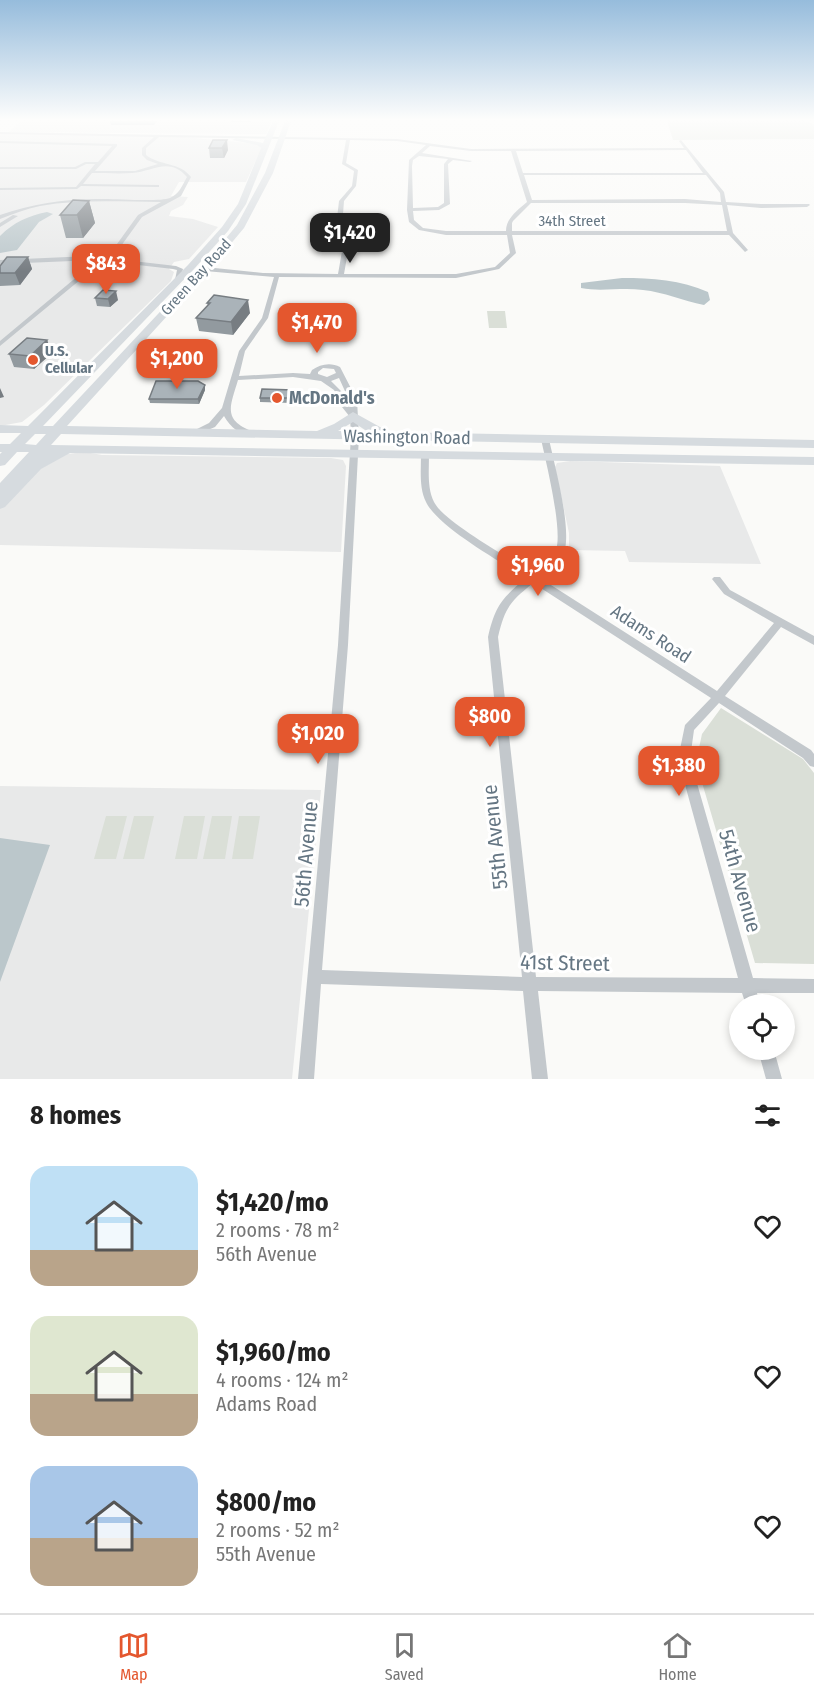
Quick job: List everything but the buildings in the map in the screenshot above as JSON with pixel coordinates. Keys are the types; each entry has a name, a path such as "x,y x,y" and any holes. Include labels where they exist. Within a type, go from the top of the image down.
{"main road":[{"name":"Green Bay Road","path":"0,462 16,442 204,254 242,204 255,171"},
{"name":"Green Bay Road","path":"0,492 205,269 241,226 270,171"},
{"path":"204,254 199,267 205,269"},
{"path":"187,289 186,283 192,272 191,267"},
{"path":"0,428 16,426 32,418 75,377 98,362"},
{"path":"77,408 76,421 83,426 158,433"},
{"path":"312,435 339,427 353,416 369,428 383,433 437,437"},
{"name":"Washington Road","path":"0,428 16,442 158,433 814,444"},
{"path":"0,440 16,442 47,435 49,440 190,434 195,441 194,447 186,451"},
{"name":"Washington Road","path":"49,440 86,450 814,461"},
{"path":"0,504 24,477 48,458 63,452 86,450"}],"street":[{"path":"0,189 71,189 80,185 92,172 137,171"},
{"path":"0,344 119,245 140,216 179,195 189,177 184,171"},
{"path":"341,276 347,240 339,226 342,201 354,186 356,171"},
{"path":"410,171 410,210 439,208 447,204 446,171"},
{"path":"705,171 722,193 730,233 745,250"},
{"path":"87,201 109,174"},
{"path":"530,202 520,174 707,174"},
{"path":"80,185 157,186"},
{"path":"0,217 38,206 75,201 169,201"},
{"path":"0,225 18,215 75,201"},
{"path":"205,269 277,275 456,276 497,268 513,253 507,225 510,219 530,202 807,205"},
{"name":"34th Street","path":"410,210 411,221 415,226 446,233 730,233"},
{"path":"104,257 174,267 180,269 178,280"},
{"path":"0,261 104,257 191,267"},
{"path":"251,435 236,428 227,418 226,409 244,346 265,318 277,275"},
{"path":"234,378 293,375 318,375 333,378 340,373 337,367 330,365 318,375"},
{"name":"56th Avenue","path":"306,1079 343,645 355,436 353,400 340,373"},
{"name":"56th Avenue","path":"318,375 340,392 348,412 353,416"},
{"path":"190,434 212,425 226,409"},
{"name":"55th Avenue","path":"540,1079 493,637 497,616 507,597 535,578 560,553 562,531 545,439"},
{"name":"Adams Road","path":"425,454 425,492 433,511 463,533 807,754 814,762"},
{"path":"717,579 728,592 814,641"},
{"name":"54th Avenue","path":"750,994 684,759 689,728 718,697 780,622"},
{"name":"41st Street","path":"315,977 530,984 814,986"},
{"path":"769,1060 774,1079"}],"shaded area":[{"path":"0,171 251,171 246,182 179,182 171,196 188,197 183,205 171,211 169,216 193,219 218,227 189,259 174,262 169,269 174,272 171,281 44,405 22,422 0,426"},
{"path":"47,212 53,214 39,222 17,250 0,253 0,236 5,231 22,220"},
{"path":"622,278 677,282 708,292 710,300 704,305 651,291 581,288 581,283"},
{"path":"487,311 505,311 507,328 489,328"},
{"path":"85,452 102,455 343,460 346,466 341,552 0,545 0,507 31,474 67,454"},
{"path":"570,461 720,466 761,564 629,562 625,551 569,550 569,533 555,467 557,463"},
{"path":"721,708 803,759 814,773 814,964 755,963 696,762 702,734"},
{"path":"0,786 321,790 292,1079 0,1079"},
{"path":"106,816 127,816 116,859 94,859"},
{"path":"134,816 154,816 144,859 123,859"},
{"path":"184,816 205,816 197,859 175,859"},
{"path":"212,816 232,816 225,859 203,859"},
{"path":"239,816 260,816 253,859 232,859"},
{"path":"0,838 50,845 0,982"}],"place":[{"name":"U.S. Cellular","path":"33,360"},
{"name":"McDonald's","path":"277,398"}]}
